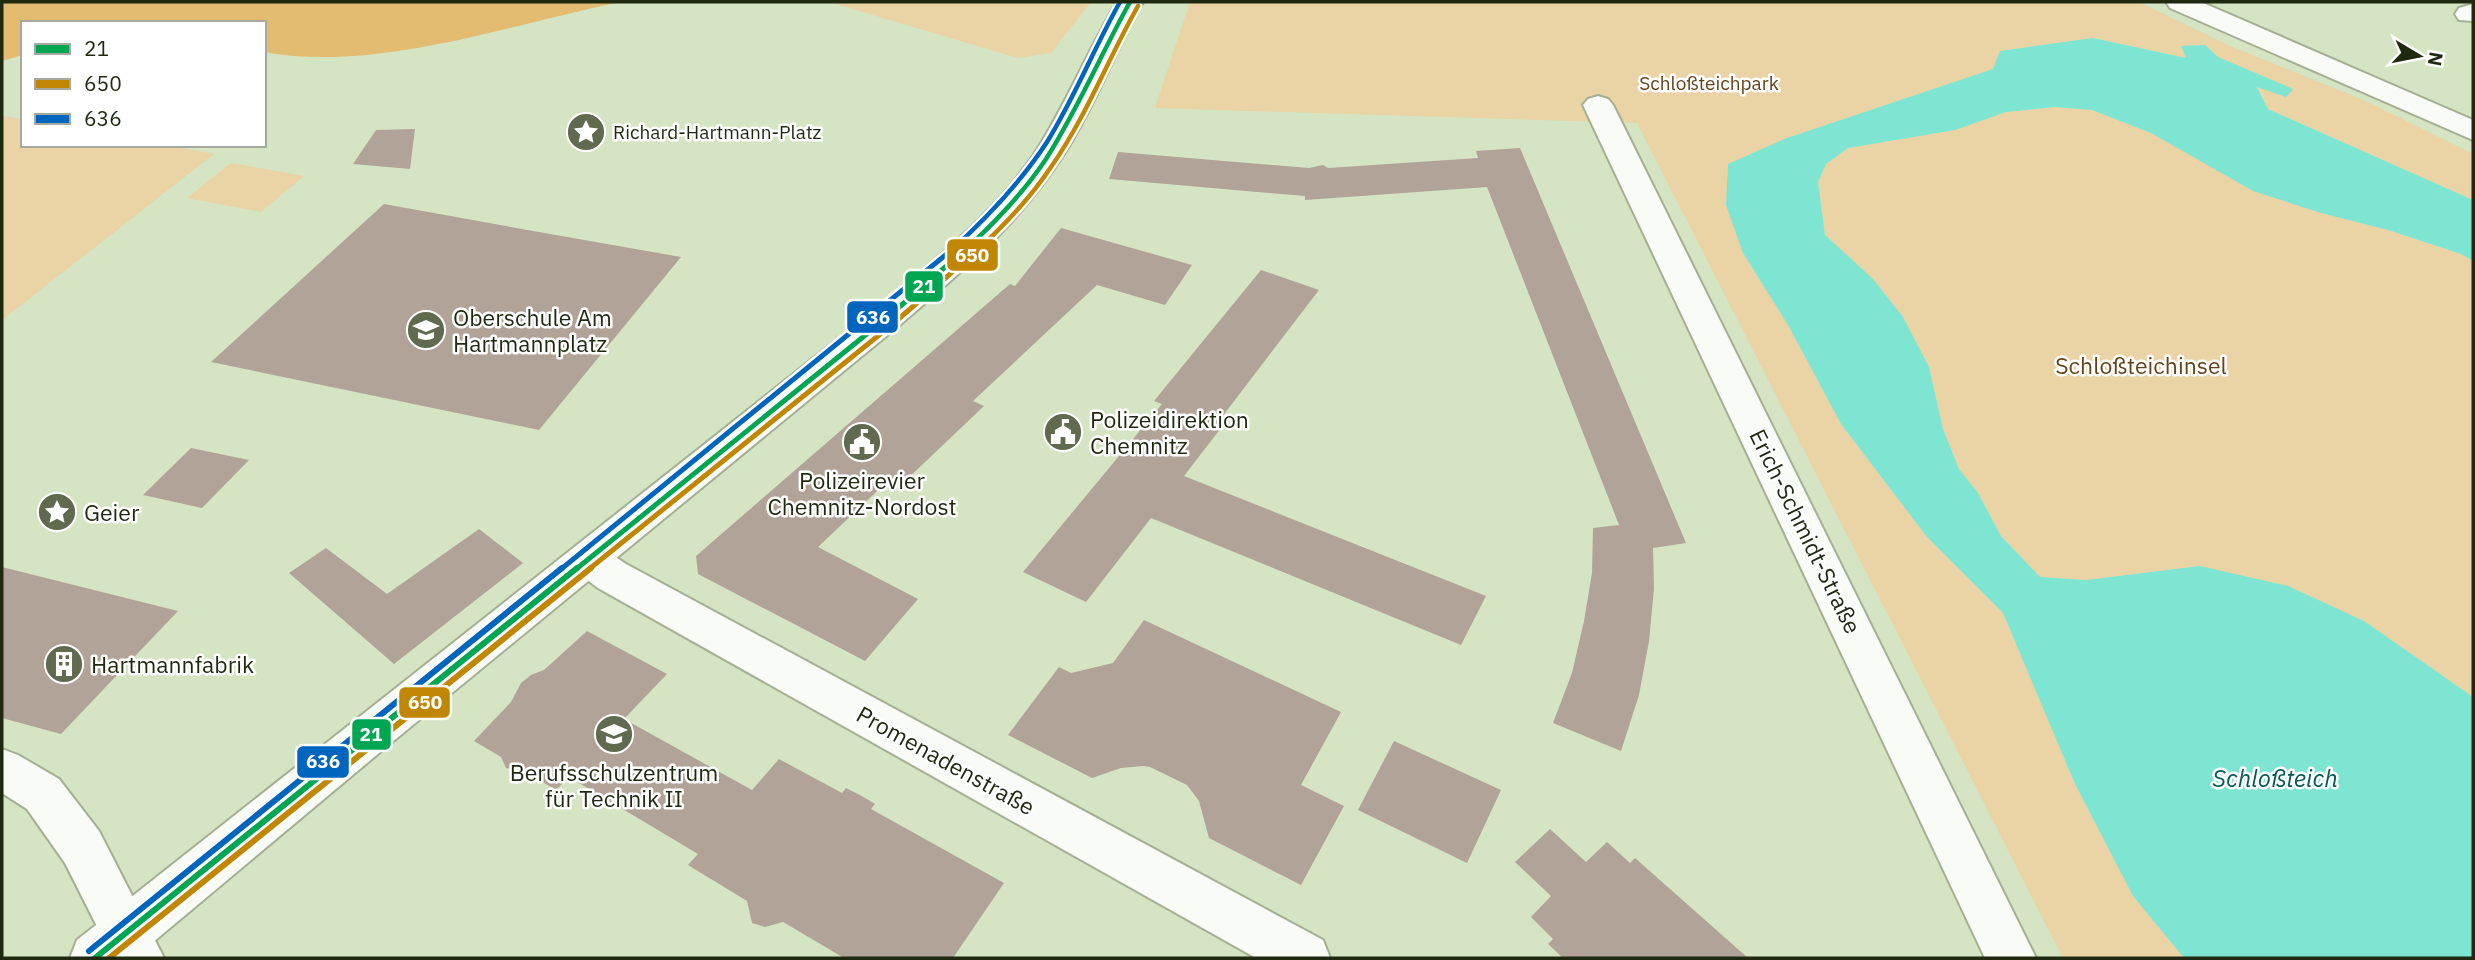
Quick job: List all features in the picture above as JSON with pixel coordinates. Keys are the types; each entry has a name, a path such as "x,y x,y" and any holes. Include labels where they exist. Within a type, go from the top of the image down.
{"street":[{"path":"2,769 43,794 82,846 120,950 588,559 889,316 987,228 1018,195 1045,159 1130,2"},
{"path":"2179,2 2473,131"},
{"name":"Erich-Schmidt-Straße","path":"1598,105 2011,958"},
{"name":"Promenadenstraße","path":"588,559 612,576 1305,958"}],"green space":[{"path":"829,2 1091,2 1051,53 1018,58"},
{"name":"Schloßteichpark","path":"1190,2 2139,2 2228,45 2368,102 2473,154 2473,200 2268,109 2253,74 2218,57 2205,45 2182,46 2187,58 2093,38 2000,51 1994,69 1787,138 1743,253 1788,325 1841,424 1927,537 2003,613 2075,784 2133,896 2184,958 2063,958 1637,123 1155,108"},
{"name":"Schloßteichinsel","path":"2055,107 2092,110 2151,133 2321,213 2388,230 2461,254 2473,261 2473,697 2364,621 2200,566 2086,580 2040,577 2001,536 1978,493 1959,469 1943,429 1929,367 1842,253 1825,235 1818,182 1826,164 1848,148 1955,130 2006,112"},
{"path":"2,116 21,119 21,147 177,147 214,154 2,320"},
{"path":"231,163 304,176 261,212 187,198"}],"shaded area":[{"path":"2,2 621,2 443,43 352,56 307,57 266,52 266,21 21,21 21,56 2,61"}],"water":[{"name":"Schloßteich","path":"2093,38 2186,58 2181,46 2205,45 2218,57 2293,89 2286,97 2257,87 2268,109 2473,200 2473,261 2461,254 2388,230 2321,213 2253,191 2151,133 2092,110 2055,107 2006,112 1955,130 1848,148 1826,164 1818,182 1825,235 1873,279 1903,317 1929,367 1943,429 1959,469 1978,493 2001,536 2040,577 2086,580 2200,566 2288,586 2364,621 2473,697 2473,958 2184,958 2133,896 2075,784 2003,613 1927,537 1841,424 1788,325 1743,253 1726,205 1728,164 1787,138 1993,69 2000,51"}],"building":[{"path":"415,129 410,169 353,164 376,130"},
{"path":"1520,148 1686,543 1653,548 1654,589 1649,641 1639,695 1621,751 1553,723 1572,673 1584,621 1592,573 1593,528 1619,525 1487,187 1305,200 1305,196 1109,179 1118,152 1309,168 1323,165 1328,168 1478,158 1476,151"},
{"path":"384,204 681,257 539,430 211,362"},
{"path":"1061,228 1192,265 1165,305 1097,285 973,401 984,406 902,484 891,478 818,547 918,599 865,661 698,574 696,556 1010,284 1015,286"},
{"path":"1261,270 1319,290 1215,426 1221,428 1184,476 1486,596 1461,645 1151,518 1086,602 1023,572 1162,404 1154,401"},
{"path":"191,448 249,460 202,508 143,495"},
{"path":"479,529 523,563 394,664 289,573 326,548 387,594"},
{"name":"Hartmannfabrik","path":"2,567 178,611 61,734 2,718"},
{"path":"1144,620 1341,712 1301,785 1344,806 1301,885 1209,838 1199,801 1187,785 1143,766 1121,768 1092,778 1008,735 1059,667 1071,673 1113,663"},
{"path":"587,631 667,674 624,719 752,790 779,759 842,793 846,788 860,795 875,804 871,809 1004,883 953,958 844,958 783,922 765,927 752,923 747,901 688,865 698,854 569,777 556,790 524,771 506,768 501,757 474,741 511,702 521,683 544,670"},
{"path":"1394,741 1501,790 1467,863 1358,810"},
{"path":"1550,829 1586,862 1607,842 1630,863 1635,858 1748,958 1563,958 1548,944 1553,939 1531,917 1551,896 1515,862"}],"transit line":[{"name":"636","path":"89,951 883,309 965,238 1020,180 1048,140 1120,2"},
{"name":"21","path":"95,958 889,316 972,244 1010,205 1044,162 1130,2"},
{"name":"650","path":"109,958 894,323 978,250 1017,211 1051,168 1075,129 1138,6"}],"place":[{"name":"Richard-Hartmann-Platz","path":"586,132"},
{"name":"Oberschule Am Hartmannplatz","path":"426,330"},
{"name":"Polizeidirektion Chemnitz","path":"1063,432"},
{"name":"Polizeirevier Chemnitz-Nordost","path":"862,442"},
{"name":"Geier","path":"57,512"},
{"name":"Hartmannfabrik","path":"64,664"},
{"name":"Berufsschulzentrum für Technik II","path":"614,734"}]}
